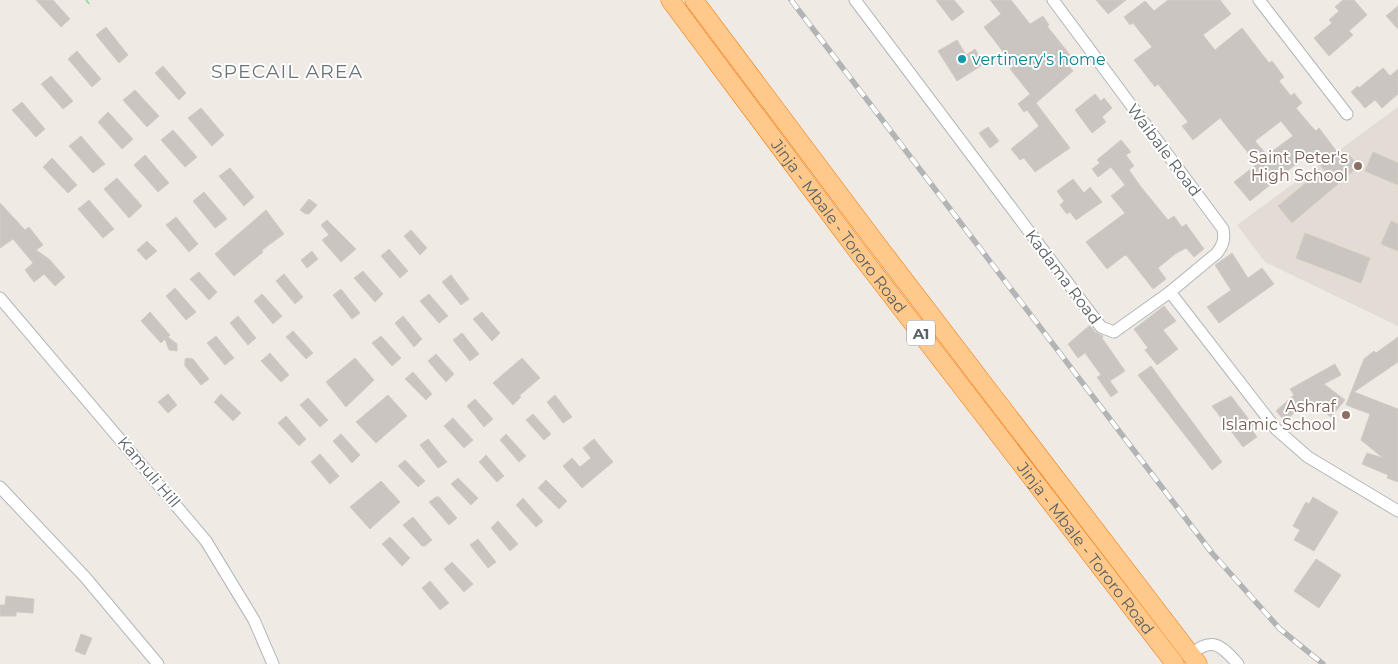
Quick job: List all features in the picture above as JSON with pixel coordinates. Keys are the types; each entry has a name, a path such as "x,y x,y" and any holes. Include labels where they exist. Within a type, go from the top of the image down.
{"highway":[{"name":"Jinja - Mbale - Tororo Road","path":"670,0 861,256 1175,664"},
{"name":"Jinja - Mbale - Tororo Road","path":"694,0 872,239 1194,659"}],"street":[{"name":"Kadama Road","path":"855,0 1101,327 1111,332 1119,331 1170,292"},
{"name":"Waibale Road","path":"1053,0 1223,229 1224,236 1221,247 1170,292"},
{"path":"1259,0 1347,114"},
{"path":"1170,292 1276,429 1308,456 1398,511"},
{"name":"Kamuli Hill","path":"0,298 206,541 254,620 273,664"},
{"path":"0,487 85,577 158,664"},
{"path":"1194,659 1201,646 1211,643 1221,648 1238,664"}],"path":[{"path":"86,0 91,6"}],"shaded area":[{"name":"Saint Peter's High School","path":"1398,107 1398,326 1265,262 1237,225"}],"building":[{"path":"36,0 53,0 70,19 61,27"},
{"path":"936,0 954,0 964,12 952,21"},
{"path":"990,0 1011,0 1030,24 1043,16 1049,25 1047,26 1074,60 1068,65 1073,71 1036,103 1070,148 1035,172 1024,158 1020,160 1011,149 1039,126 1027,110 1024,112 1018,104 1030,94 1010,69 1014,66 984,27 1001,14"},
{"path":"1096,0 1126,0 1108,14"},
{"path":"1168,0 1220,0 1231,14 1203,35 1215,50 1242,28 1269,63 1272,61 1284,77 1279,81 1291,96 1294,93 1302,103 1296,108 1311,126 1316,131 1319,128 1341,157 1346,152 1359,166 1292,223 1278,206 1308,181 1310,184 1325,171 1310,153 1250,201 1234,182 1257,164 1220,118 1193,140 1182,126 1188,122 1158,84 1155,87 1134,60 1152,47 1133,23 1130,25 1124,17 1145,1 1154,11","holes":["1281,121 1293,136 1267,155 1255,141"]},
{"path":"1343,0 1354,0 1367,15 1349,31 1353,35 1329,56 1314,38 1332,23 1329,20 1339,11 1335,7"},
{"path":"1398,6 1398,29 1386,16"},
{"path":"106,27 128,55 119,63 96,35"},
{"name":"vertinery's home","path":"957,40 966,55 975,49 984,64 957,81 938,51"},
{"path":"77,51 101,79 92,87 68,59"},
{"path":"163,66 186,93 179,100 155,73"},
{"path":"1383,68 1390,76 1398,69 1398,94 1382,108 1375,100 1365,108 1351,92 1358,86 1359,88"},
{"path":"51,76 73,101 63,109 41,84"},
{"path":"135,90 159,116 147,127 123,100"},
{"path":"1095,94 1101,101 1104,98 1112,108 1102,117 1106,122 1092,133 1075,110"},
{"path":"22,102 45,129 36,137 12,110"},
{"path":"201,108 224,135 212,146 188,118"},
{"path":"108,112 133,139 122,149 98,122"},
{"path":"988,127 999,141 990,148 979,133"},
{"path":"173,130 197,157 185,167 161,140"},
{"path":"81,136 105,164 93,173 69,146"},
{"path":"1121,140 1131,152 1126,155 1134,166 1129,170 1141,187 1168,220 1174,216 1182,227 1186,224 1204,249 1194,257 1186,248 1175,254 1158,268 1166,279 1153,289 1127,256 1125,255 1107,269 1086,242 1125,213 1111,196 1125,185 1111,167 1098,177 1092,169 1100,163 1097,160"},
{"path":"1373,152 1398,163 1398,185 1365,171"},
{"path":"145,155 169,183 158,192 134,165"},
{"path":"52,158 77,185 68,193 43,167"},
{"path":"230,168 254,197 244,206 219,176"},
{"path":"117,178 142,206 129,218 104,189"},
{"path":"1073,179 1084,193 1090,187 1102,202 1076,220 1070,212 1067,214 1060,205 1064,201 1057,191"},
{"path":"204,192 227,219 215,228 193,201"},
{"path":"309,199 317,205 309,214 306,214 300,210"},
{"path":"89,200 114,229 103,238 78,209"},
{"path":"0,203 25,230 29,227 43,245 36,250 49,259 65,277 55,286 44,274 34,282 25,270 33,263 13,239 0,248"},
{"path":"266,210 284,234 262,250 263,252 234,276 215,254"},
{"path":"176,217 198,244 189,252 166,225"},
{"path":"327,220 356,249 341,262 322,240 329,235 321,225"},
{"path":"1391,221 1398,224 1398,251 1381,244"},
{"path":"411,230 427,248 420,255 404,236"},
{"path":"1305,233 1370,258 1361,283 1296,258"},
{"path":"147,241 157,251 146,260 137,250"},
{"path":"389,249 408,271 400,278 381,256"},
{"path":"312,251 318,259 307,268 301,260"},
{"path":"1232,253 1248,278 1262,268 1274,284 1219,323 1207,307 1231,290 1215,265"},
{"path":"363,271 383,294 375,302 354,278"},
{"path":"199,272 217,292 209,300 190,279"},
{"path":"284,274 303,297 295,304 276,281"},
{"path":"451,275 469,299 461,305 442,282"},
{"path":"175,288 196,312 186,320 166,296"},
{"path":"341,289 360,313 352,319 333,295"},
{"path":"262,294 282,316 273,324 254,301"},
{"path":"429,294 448,316 439,323 420,301"},
{"path":"1164,306 1176,321 1163,330 1178,349 1157,365 1145,350 1148,348 1134,329"},
{"path":"150,312 170,335 168,337 177,344 177,351 169,350 165,339 161,343 141,321"},
{"path":"482,312 500,333 492,341 473,319"},
{"path":"238,316 256,338 248,345 230,323"},
{"path":"403,316 422,339 414,347 395,323"},
{"path":"1090,325 1095,332 1103,336 1102,338 1125,371 1110,381 1118,392 1111,397 1097,377 1101,375 1085,353 1078,358 1068,344"},
{"path":"293,331 313,353 306,359 286,337"},
{"path":"462,333 479,354 470,361 453,340"},
{"path":"216,336 234,358 225,365 207,343"},
{"path":"381,336 401,358 392,366 372,343"},
{"path":"1398,337 1398,362 1354,392 1398,409 1398,482 1387,478 1388,475 1362,464 1367,453 1383,458 1361,440 1370,414 1346,405 1364,359"},
{"path":"270,353 289,375 281,382 261,361"},
{"path":"436,354 454,374 446,382 428,361"},
{"path":"355,358 374,380 346,407 326,382"},
{"path":"522,358 540,378 519,396 521,397 513,405 493,383"},
{"path":"185,359 193,359 209,379 201,385 185,366"},
{"path":"1335,364 1341,375 1324,384 1345,400 1331,417 1309,400 1285,421 1276,411 1294,395 1290,389"},
{"path":"1151,366 1222,462 1212,470 1138,375"},
{"path":"413,372 432,394 426,400 405,379"},
{"path":"168,394 177,405 168,413 158,402"},
{"path":"221,394 241,413 233,421 214,402"},
{"path":"388,395 407,416 376,443 356,422"},
{"path":"555,395 572,417 563,423 547,402"},
{"path":"1231,396 1254,426 1251,429 1257,437 1243,447 1212,406"},
{"path":"308,398 328,420 320,427 300,405"},
{"path":"475,399 493,419 484,427 467,406"},
{"path":"533,414 551,434 544,440 526,420"},
{"path":"286,416 306,439 299,446 278,423"},
{"path":"453,418 473,440 464,448 444,426"},
{"path":"341,434 360,455 352,463 333,441"},
{"path":"506,434 526,456 519,462 500,440"},
{"path":"428,439 447,462 438,468 420,445"},
{"path":"594,439 613,462 582,488 563,466 572,458 580,467 591,458 583,448"},
{"path":"320,454 339,476 330,484 311,462"},
{"path":"486,455 504,476 497,482 479,462"},
{"path":"405,460 425,481 418,487 398,466"},
{"path":"458,478 478,498 471,505 451,484"},
{"path":"546,480 567,501 559,509 538,488"},
{"path":"381,481 400,502 370,529 350,507"},
{"path":"439,497 457,518 449,525 429,502"},
{"path":"1313,497 1338,512 1314,551 1294,540 1300,530 1293,526 1306,502 1309,504"},
{"path":"523,498 543,521 536,527 516,505"},
{"path":"413,517 432,540 425,546 422,546 403,525"},
{"path":"498,521 518,544 510,551 491,528"},
{"path":"390,537 410,558 402,566 382,544"},
{"path":"478,539 496,562 488,568 470,545"},
{"path":"1316,559 1341,575 1319,608 1294,591"},
{"path":"452,562 473,584 464,592 444,569"},
{"path":"430,581 449,603 440,610 422,588"},
{"path":"6,596 34,599 33,613 16,612 16,616 0,616 0,605 5,605"},
{"path":"81,634 92,638 85,655 75,651"}],"railway":[{"path":"791,0 1212,553 1280,629 1323,664"}],"place":[{"name":"vertinery's home","path":"962,59"},
{"name":"Saint Peter's High School","path":"1358,166"},
{"name":"Ashraf Islamic School","path":"1346,415"}],"district":[{"name":"SPECAIL AREA","path":"287,71"}]}
